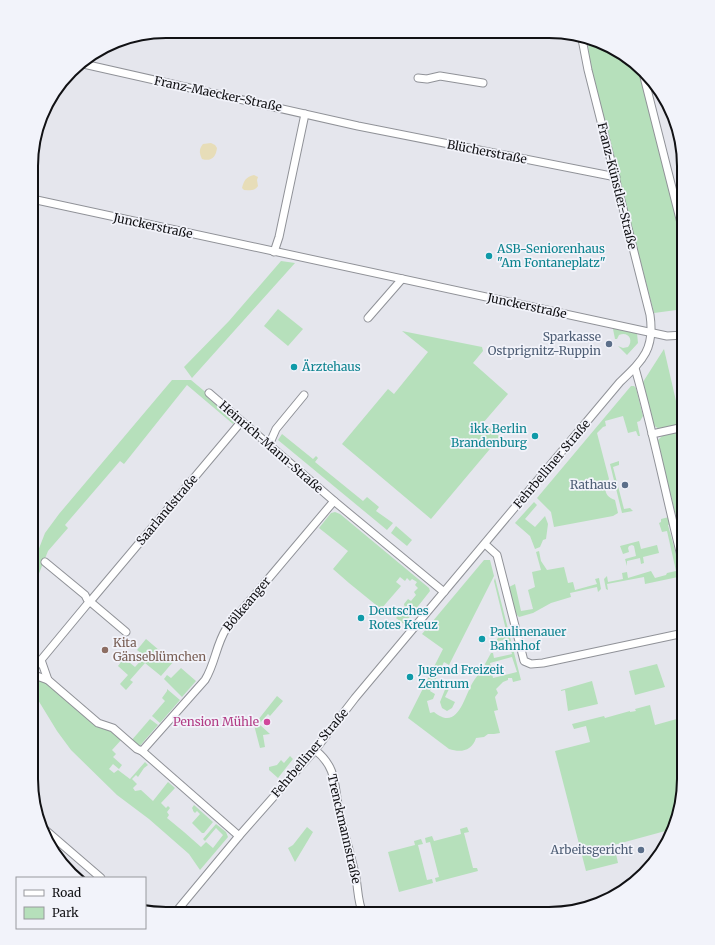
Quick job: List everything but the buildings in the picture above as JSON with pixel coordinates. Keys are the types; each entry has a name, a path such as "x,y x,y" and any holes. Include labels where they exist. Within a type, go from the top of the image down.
{"street":[{"name":"Franz-Künstler-Straße","path":"583,42 588,70 650,315 652,333"},
{"name":"Franz-Maecker-Straße","path":"86,66 358,126"},
{"path":"418,78 427,79 440,76 483,83"},
{"path":"645,81 677,207"},
{"path":"274,252 279,237 305,114"},
{"name":"Blücherstraße","path":"358,126 616,177"},
{"name":"Junckerstraße","path":"38,200 652,333 669,336 677,335"},
{"path":"368,318 402,279"},
{"name":"Fehrbelliner Straße","path":"180,907 239,836 315,750 355,698 620,382 635,368 648,348 652,333"},
{"path":"635,368 665,484 677,539"},
{"name":"Heinrich-Mann-Straße","path":"209,393 334,501"},
{"path":"269,445 276,429 304,394"},
{"name":"Saarlandstraße","path":"38,664 241,422"},
{"path":"652,434 677,429"},
{"path":"334,501 444,592"},
{"name":"Bölkeanger","path":"142,752 205,680 210,671 220,640 226,629 334,501"},
{"path":"485,544 497,555 524,661 530,664 543,663 677,634"},
{"path":"45,562 85,594 126,632"},
{"path":"41,660 48,680"},
{"path":"38,676 48,680 98,723 113,728 239,836"},
{"name":"Trenckmannstraße","path":"315,750 325,759 336,782 339,809 353,863 360,907"},
{"path":"51,835 100,877"}],"green space":[{"path":"588,44 613,55 627,64 641,76 677,220 677,310 654,313 589,64"},
{"path":"281,261 295,263 192,378 184,367 229,321"},
{"path":"278,309 303,329 288,346 264,326"},
{"path":"613,329 637,333 638,343 627,355 618,346 623,348 628,347 630,344 629,337 622,334 615,339"},
{"path":"402,331 482,347 483,351 473,363 508,394 483,423 500,437 431,519 342,444 388,389 394,394 428,352"},
{"path":"664,349 677,405 677,425 659,429 653,425 643,382"},
{"path":"172,380 191,380 209,395 207,397 235,421 233,424 187,385 124,464 120,461 65,525 68,528 48,551 38,576 38,551 45,533 59,514"},
{"path":"631,386 636,388 643,416 640,421 637,422 640,436 638,436 636,431 628,433 623,416 605,421 606,426 597,433 609,479 605,488 609,497 615,500 618,513 613,516 554,527 551,512 537,498"},
{"path":"677,432 677,530 674,521 676,516 657,441 662,436"},
{"path":"282,434 313,459 316,456 318,458 315,462 363,501 367,497 379,507 376,511 393,523 387,530 278,440"},
{"path":"619,461 619,465 613,467 624,509 630,508 633,511 622,513 610,464"},
{"path":"534,502 537,505 525,519 535,527 545,516 548,524 546,539 543,540 540,547 535,549 530,536 515,523"},
{"path":"335,512 340,514 429,588 430,591 404,624 396,618 405,608 404,604 408,599 411,601 416,595 414,592 418,588 415,585 417,582 412,579 410,581 407,578 405,581 400,577 396,582 401,586 381,609 349,583 333,569 348,551 319,528 331,513"},
{"path":"669,517 671,524 668,525 677,558 677,577 645,584 644,577 607,584 608,590 606,589 604,579 607,576 608,582 623,579 622,573 627,572 628,578 651,571 655,578 676,571 667,531 662,532 659,523 661,522 661,519"},
{"path":"396,526 412,540 407,546 391,533"},
{"path":"639,541 641,549 657,545 659,553 643,557 644,563 641,564 640,558 627,561 627,566 625,559 636,556 634,546 629,546 629,552 623,554 620,546"},
{"path":"539,551 541,561 547,570 564,567 568,583 573,582 575,590 597,584 595,579 599,578 601,589 598,592 597,587 570,593 571,597 551,603 533,613 519,617 516,614 509,587 515,584 521,611 533,609 528,590 535,587 532,572 541,570 536,552"},
{"path":"484,560 490,560 494,576 449,665 444,662 430,691 435,694 433,699 427,701 430,713 434,712 442,717 449,718 455,715 463,703 474,680 484,670 488,674 492,673 493,678 517,672 512,657 490,663 491,667 486,667 485,664 491,653 493,653 494,658 512,654 508,639 499,641 499,646 494,646 501,631 502,636 507,634 494,581 495,578 521,680 513,682 512,678 508,678 508,680 503,682 496,689 498,693 495,697 498,710 494,711 500,733 488,734 484,737 476,738 472,746 466,750 458,751 449,749 408,718 443,649 422,634"},
{"path":"146,639 173,662 161,676 145,663 130,680 133,682 126,690 120,684 128,675 118,666 124,658 135,667 145,656 137,650"},
{"path":"657,664 665,687 635,695 629,671"},
{"path":"181,668 196,681 182,697 164,679 167,675 171,678"},
{"path":"38,679 48,681 122,739 112,750 116,754 113,757 122,765 119,769 113,764 109,769 114,773 118,770 130,779 145,762 148,765 138,777 136,775 132,779 137,784 133,788 135,791 141,790 153,801 168,782 175,788 161,803 166,808 168,806 170,808 167,812 169,815 167,818 201,847 206,842 213,848 223,835 216,828 205,841 203,839 216,824 226,832 228,837 200,870 189,854 149,819 117,795 71,750 57,731 38,700"},
{"path":"592,681 598,704 568,711 565,690 561,690"},
{"path":"446,687 449,689 445,697 455,702 452,708 447,711 442,708 440,702"},
{"path":"167,689 180,700 160,723 152,716 165,701 162,698"},
{"path":"277,696 283,701 270,716 268,714 259,724 270,734 263,735 265,747 260,748 254,725"},
{"path":"650,705 655,725 677,719 677,788 675,804 666,831 614,845 618,863 586,871 555,751 590,742 586,726 574,729 572,724 604,716 605,718 630,711 636,711 635,709"},
{"path":"150,719 158,725 138,748 131,741"},
{"path":"290,756 293,759 278,778 269,770 269,767 277,765 281,760 284,763"},
{"path":"194,805 213,822 204,833 202,833 192,823 200,814 197,811 195,813 193,811 192,808"},
{"path":"307,827 313,832 295,862 288,848 293,845"},
{"path":"467,827 469,832 464,833 473,868 477,868 478,871 436,882 435,878 439,877 430,842 426,843 425,838 432,836 434,841 461,834 460,829"},
{"path":"421,839 423,844 418,845 427,880 432,879 433,883 399,892 388,852 415,845 414,841"}],"sand":[{"path":"211,143 217,148 216,154 208,160 202,159 200,149 203,144"},
{"path":"254,175 258,177 258,186 253,190 244,190 242,188 247,178"}],"place":[{"name":"ASB-Seniorenhaus \"Am Fontaneplatz\"","path":"489,256"},
{"name":"Sparkasse Ostprignitz-Ruppin","path":"609,344"},
{"name":"Ärztehaus","path":"294,367"},
{"name":"ikk Berlin Brandenburg","path":"535,436"},
{"name":"Rathaus","path":"625,485"},
{"name":"Deutsches Rotes Kreuz","path":"361,618"},
{"name":"Paulinenauer Bahnhof","path":"482,639"},
{"name":"Kita Gänseblümchen","path":"105,650"},
{"name":"Jugend Freizeit Zentrum","path":"410,677"},
{"name":"Pension Mühle","path":"267,722"},
{"name":"Arbeitsgericht","path":"641,850"}]}
